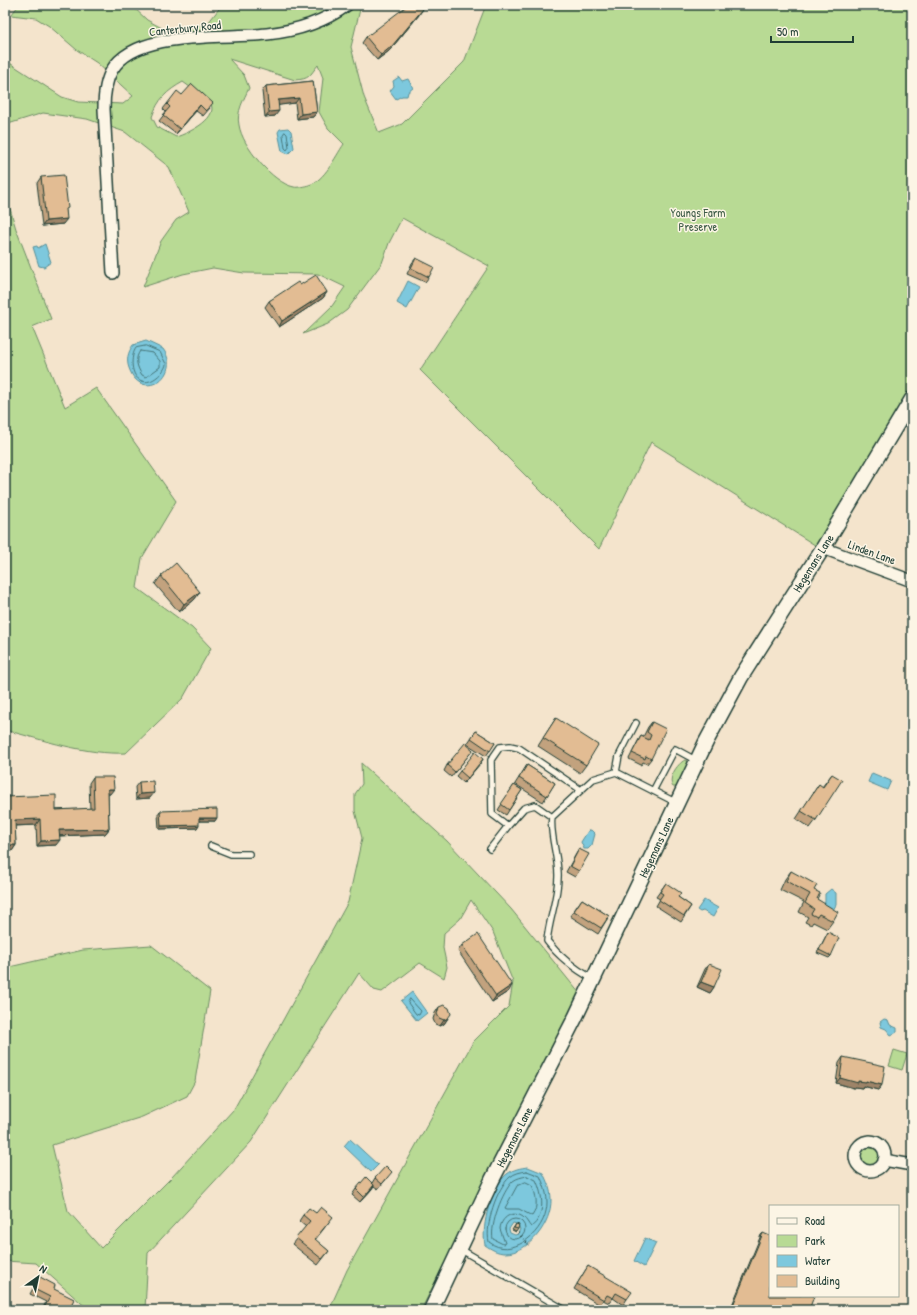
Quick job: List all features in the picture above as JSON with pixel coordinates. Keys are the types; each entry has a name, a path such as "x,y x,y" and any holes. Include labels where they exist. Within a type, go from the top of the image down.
{"street":[{"name":"Canterbury Road","path":"113,273 104,93 111,71 119,61 126,55 145,46 170,41 267,34 294,30 338,11 347,5"},
{"name":"Hegemans Lane","path":"431,1310 492,1180 593,980 697,761 741,678 823,548 912,399"},
{"name":"Linden Lane","path":"823,548 912,581"},
{"path":"884,1160 912,1165"}],"lane":[{"path":"616,772 619,756 636,723"},
{"path":"508,826 492,814 491,760 500,747 510,746 519,748 581,790"},
{"path":"654,791 675,749 697,761"},
{"path":"593,980 576,970 557,955 547,941 548,922 555,899 558,878 556,849 551,824 552,817 593,779 616,772 677,803"},
{"path":"490,849 524,808 535,805 552,817"},
{"path":"211,846 231,854 249,854"},
{"path":"460,1249 565,1310"}],"path":[{"path":"518,1233 529,1245"}],"green space":[{"name":"Youngs Farm Preserve","path":"19,5 131,5 147,20 171,33 208,23 222,5 361,5 351,47 364,97 379,133 402,124 464,62 486,5 912,5 912,387 818,547 651,442 599,549 420,370 489,266 402,218 389,243 382,263 347,310 328,324 303,334 332,306 345,287 318,274 244,273 213,268 183,274 143,287 161,241 176,220 189,212 169,167 125,132 87,119 43,113 5,125 5,60 62,97 78,102 123,104 133,96 97,63 77,50 49,26 36,18 11,15","holes":["229,59 295,80 306,78 318,65 323,78 319,112 328,128 344,144 325,173 315,182 309,185 297,187 286,184 277,179 268,171 252,153 241,134 238,120 241,106 249,88 244,75","183,82 209,101 212,107 211,113 202,124 176,137 157,127 152,117 160,100 172,89"]},
{"path":"5,192 16,229 51,319 32,327 65,407 96,388 176,501 142,558 137,588 192,628 211,648 183,698 126,753 96,752 80,749 5,730"},
{"path":"685,760 689,762 677,787 673,787 671,784 672,776 679,765"},
{"path":"361,763 447,841 511,909 580,994 421,1310 329,1310 347,1270 473,1042 509,1006 513,982 493,932 471,900 460,919 444,933 443,948 447,967 444,978 420,963 382,992 374,990 359,973 251,1142 148,1253 145,1310 89,1310 36,1263 5,1261 5,968 83,950 151,945 210,991 195,1081 187,1096 142,1117 52,1145 68,1211 101,1248 172,1177 234,1109 348,902 362,838 355,811 355,794 362,784"},
{"path":"894,1050 907,1054 902,1070 889,1066"},
{"path":"870,1148 876,1151 879,1157 876,1163 870,1166 864,1163 861,1157 864,1151"}],"water":[{"path":"399,77 402,81 408,79 413,88 408,92 407,96 402,96 396,99 390,91 394,86 393,81"},
{"path":"288,128 291,131 294,148 288,154 282,151 278,132 280,129"},
{"path":"45,244 51,262 44,267 39,266 33,247 37,246 38,248"},
{"path":"408,281 419,287 407,309 397,303"},
{"path":"146,341 163,349 168,359 168,368 164,376 158,382 150,385 142,384 135,379 129,368 128,362 129,353 133,345"},
{"path":"872,773 891,781 887,790 868,782"},
{"path":"591,830 595,834 592,845 588,849 584,849 581,842 588,831"},
{"path":"831,889 836,893 836,905 833,910 823,905 825,902 825,894"},
{"path":"704,900 718,908 713,917 703,911 700,912 697,910"},
{"path":"412,992 427,1013 417,1021 401,1001"},
{"path":"884,1019 888,1020 890,1025 897,1028 897,1032 891,1035 886,1029 881,1027 880,1022"},
{"path":"350,1139 378,1165 371,1172 344,1146"},
{"path":"528,1167 543,1173 550,1189 551,1199 548,1218 537,1235 522,1248 514,1252 497,1252 485,1245 484,1228 488,1207 496,1188 507,1174 517,1169","holes":["513,1223 517,1224 520,1229 518,1234 515,1235 510,1233 509,1229"]},
{"path":"645,1238 656,1243 644,1267 634,1261"}],"building":[{"path":"408,5 420,5 423,9 392,46 381,55 366,37"},
{"path":"313,81 317,112 301,114 299,98 278,100 279,111 269,112 266,86"},
{"path":"192,84 213,103 206,111 200,105 180,129 163,115 170,107 167,104 177,91 182,95"},
{"path":"64,175 68,208 66,209 67,219 46,221 41,177"},
{"path":"416,258 434,267 429,277 411,268"},
{"path":"316,275 327,292 282,321 269,301 298,282 300,285"},
{"path":"176,563 200,592 184,604 161,576"},
{"path":"556,718 598,745 586,765 543,738"},
{"path":"652,722 666,729 651,759 646,756 645,759 632,753 641,736 649,740 651,735 647,732"},
{"path":"476,731 495,743 490,751 471,738"},
{"path":"465,743 473,750 455,772 447,765"},
{"path":"475,752 483,759 468,778 460,771"},
{"path":"527,765 555,783 547,796 519,778"},
{"path":"832,774 842,780 816,820 801,811 819,784 823,787"},
{"path":"93,777 113,777 114,789 108,789 109,829 59,830 60,840 41,841 40,819 15,820 16,845 5,845 5,797 56,795 56,810 94,808"},
{"path":"153,781 154,793 140,794 139,782"},
{"path":"514,785 522,790 509,810 501,804"},
{"path":"217,809 217,818 199,818 199,825 161,826 160,811"},
{"path":"579,849 589,854 579,871 570,866"},
{"path":"791,871 817,885 814,890 820,893 817,899 838,912 833,921 819,914 817,917 811,914 814,909 805,903 810,894 786,881"},
{"path":"666,883 681,893 678,897 691,906 684,916 659,900 663,894 660,892"},
{"path":"582,899 609,916 601,928 574,911"},
{"path":"828,932 839,938 831,956 819,950"},
{"path":"478,934 512,985 496,996 462,945"},
{"path":"709,964 722,969 714,987 701,982"},
{"path":"444,1005 449,1008 451,1014 444,1020 439,1018 437,1014 439,1007"},
{"path":"843,1057 885,1066 882,1085 866,1081 858,1081 858,1083 840,1078"},
{"path":"386,1166 392,1172 382,1184 375,1178"},
{"path":"366,1177 374,1185 364,1197 356,1189"},
{"path":"321,1207 333,1217 315,1239 329,1251 322,1259 296,1238 310,1221 303,1215 309,1208 316,1213"},
{"path":"516,1224 519,1225 518,1229 514,1228"},
{"path":"763,1233 769,1236 769,1297 814,1297 809,1310 731,1310"},
{"path":"588,1266 632,1292 627,1299 616,1293 613,1298 607,1295 604,1300 577,1284"},
{"path":"40,1277 55,1285 54,1289 74,1299 69,1310 43,1310 50,1297 34,1289"}]}
